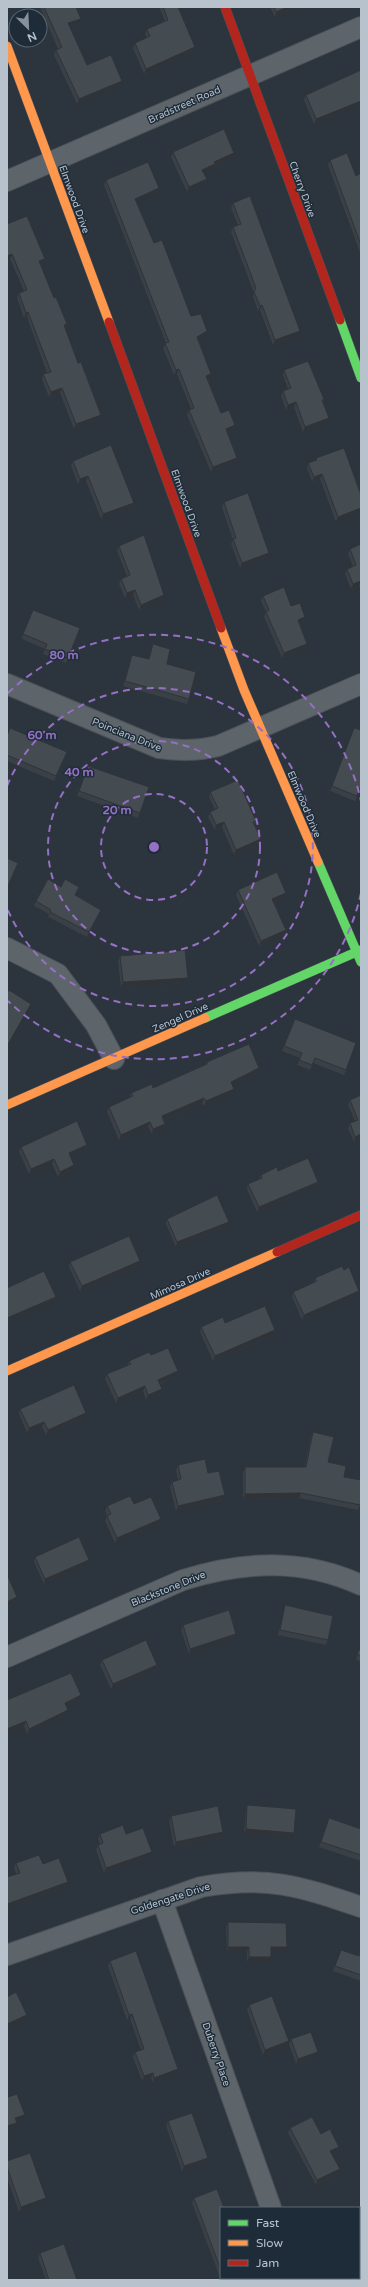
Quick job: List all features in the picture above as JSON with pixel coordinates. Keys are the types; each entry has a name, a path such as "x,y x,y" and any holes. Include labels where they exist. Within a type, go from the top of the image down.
{"street":[{"name":"Cherry Drive","path":"225,7 361,378"},
{"name":"Bradstreet Road","path":"7,181 361,27"},
{"name":"Elmwood Drive","path":"7,46 260,729 359,951 361,962"},
{"name":"Poinciana Drive","path":"7,684 160,748 179,751 199,750 218,746 361,684"},
{"path":"7,948 58,974 96,1025 114,1058"},
{"name":"Zengel Drive","path":"7,1105 359,951"},
{"name":"Mimosa Drive","path":"7,1370 361,1215"},
{"name":"Blackstone Drive","path":"7,1657 183,1580 209,1572 248,1566 293,1566 323,1572 361,1585"},
{"name":"Goldengate Drive","path":"7,1955 201,1886 231,1881 266,1881 299,1886 361,1907"},
{"name":"Duberry Place","path":"162,1900 271,2207"}],"building":[{"path":"76,7 81,19 68,23 87,65 111,55 122,81 79,99 56,50 62,47 48,16 48,8 44,8"},
{"path":"163,7 178,7 195,47 146,69 135,43 150,36 147,29 168,20"},
{"path":"274,7 288,7 276,12"},
{"path":"361,70 361,101 316,119 306,95"},
{"path":"224,129 234,153 214,162 215,164 202,170 207,179 189,187 173,152"},
{"path":"347,153 356,176 361,173 361,245 330,160"},
{"path":"148,162 159,188 135,199 154,243 162,240 191,316 201,314 207,331 197,337 211,374 206,376 221,413 229,410 235,425 226,429 237,458 213,467 189,410 194,408 179,369 176,370 165,343 169,342 106,180"},
{"path":"250,196 300,331 275,340 262,305 260,306 254,292 256,288 233,227 241,224 233,203"},
{"path":"27,216 45,259 39,261 54,298 56,297 67,324 64,325 78,363 81,362 101,415 76,424 62,388 51,392 43,374 51,372 28,312 26,313 19,293 27,290 12,254 7,256 7,224"},
{"path":"308,361 324,399 322,400 329,418 305,427 296,402 288,405 283,391 291,388 284,370"},
{"path":"111,445 134,503 103,514 88,476 80,479 73,461"},
{"path":"344,448 361,495 361,508 338,517 322,474 314,477 308,463 317,460 316,458"},
{"path":"248,493 269,553 242,563 233,539 236,538 224,502"},
{"path":"144,535 164,595 141,605 135,590 127,593 121,579 130,575 119,546"},
{"path":"361,544 361,581 353,584 347,569 356,565 350,549"},
{"path":"284,587 291,606 300,603 305,617 298,620 307,644 284,653 266,612 269,610 263,596"},
{"path":"33,610 80,628 68,658 45,649 47,644 23,634"},
{"path":"153,644 170,649 167,664 196,672 189,699 125,681 132,655 149,659"},
{"path":"10,728 67,752 56,776 7,755 7,736"},
{"path":"354,728 361,730 361,786 357,796 332,786"},
{"path":"88,766 149,787 140,813 79,791"},
{"path":"238,780 256,821 253,822 261,839 236,850 224,822 216,825 210,812 218,808 210,792"},
{"path":"7,858 18,863 7,888"},
{"path":"277,872 286,893 272,899 286,930 261,941 238,890"},
{"path":"48,879 61,887 65,879 79,887 75,895 101,910 89,932 50,912 51,910 36,901"},
{"path":"185,950 188,978 123,982 120,956"},
{"path":"9,990 31,1004 7,1046 7,993"},
{"path":"295,1019 356,1043 346,1070 315,1058 312,1065 299,1060 302,1053 284,1046"},
{"path":"249,1044 259,1068 231,1082 234,1089 206,1101 204,1098 162,1116 165,1124 153,1129 150,1122 121,1135 109,1107 133,1096 131,1093 152,1084 153,1088"},
{"path":"361,1095 361,1134 355,1137 350,1123 358,1120 350,1100"},
{"path":"77,1121 87,1145 69,1153 74,1165 60,1172 54,1159 31,1169 21,1147"},
{"path":"308,1158 318,1182 259,1207 248,1184 262,1178 261,1175 277,1167 278,1171"},
{"path":"217,1195 229,1222 177,1242 167,1219"},
{"path":"129,1236 140,1261 82,1286 70,1262"},
{"path":"342,1266 344,1270 349,1267 359,1291 304,1315 293,1292 317,1281 315,1278"},
{"path":"44,1271 56,1297 7,1318 7,1288"},
{"path":"265,1306 275,1330 215,1356 201,1327 223,1317 225,1323"},
{"path":"168,1348 178,1371 158,1380 162,1389 148,1395 145,1386 118,1398 107,1374 131,1364 129,1361 149,1352 151,1355"},
{"path":"74,1385 86,1413 48,1430 44,1422 29,1428 20,1409"},
{"path":"313,1432 334,1437 328,1462 346,1466 344,1477 361,1480 360,1505 301,1493 245,1494 245,1467 306,1467"},
{"path":"205,1459 208,1473 219,1471 225,1495 178,1506 172,1482 181,1479 178,1465"},
{"path":"130,1496 134,1504 151,1497 161,1519 117,1538 107,1516 111,1514 107,1506"},
{"path":"79,1537 89,1560 45,1579 35,1557"},
{"path":"7,1574 17,1597 7,1602"},
{"path":"285,1605 333,1616 328,1640 280,1630"},
{"path":"229,1610 236,1634 190,1649 183,1625"},
{"path":"146,1640 157,1665 113,1684 102,1660"},
{"path":"361,1647 361,1656 357,1654"},
{"path":"71,1673 81,1695 65,1703 68,1710 29,1729 26,1721 7,1729 7,1700"},
{"path":"247,1805 296,1809 294,1833 246,1829"},
{"path":"218,1806 223,1832 176,1842 171,1816"},
{"path":"329,1818 361,1829 361,1855 321,1842"},
{"path":"123,1825 126,1834 143,1828 152,1852 106,1868 98,1845 103,1843 100,1834"},
{"path":"39,1855 43,1864 59,1858 68,1882 7,1904 7,1877 20,1873 16,1863"},
{"path":"228,1922 286,1923 287,1947 271,1947 271,1957 249,1957 249,1947 228,1947"},
{"path":"341,1950 359,1956 361,1951 361,1975 335,1966"},
{"path":"136,1951 178,2069 154,2078 153,2073 144,2076 135,2052 144,2049 132,2014 129,2015 110,1961"},
{"path":"16,1992 27,2015 7,2024 7,1997"},
{"path":"272,1996 289,2041 265,2050 249,2005"},
{"path":"311,2032 318,2052 298,2059 291,2039"},
{"path":"17,2094 25,2115 15,2118 17,2123 7,2126 7,2096"},
{"path":"192,2113 208,2158 184,2166 168,2121"},
{"path":"312,2117 321,2134 330,2129 339,2147 330,2151 340,2169 317,2180 290,2128"},
{"path":"30,2153 46,2198 21,2207 7,2167 7,2161"},
{"path":"217,2189 224,2207 220,2207 220,2267 194,2198"},
{"path":"64,2244 77,2280 49,2280 40,2253"},
{"path":"361,2265 361,2280 351,2280 360,2279"},
{"path":"224,2279 252,2280 225,2280"}],"traffic: fast":[{"path":"340,320 361,378"},
{"path":"318,862 361,962"},
{"path":"205,1018 361,950"}],"traffic: slow":[{"path":"7,46 109,322"},
{"path":"221,628 244,690 318,862"},
{"path":"7,1105 205,1018"},
{"path":"7,1371 277,1252"}],"traffic: jam":[{"path":"225,7 340,320"},
{"path":"109,322 221,628"},
{"path":"277,1252 361,1215"}]}
